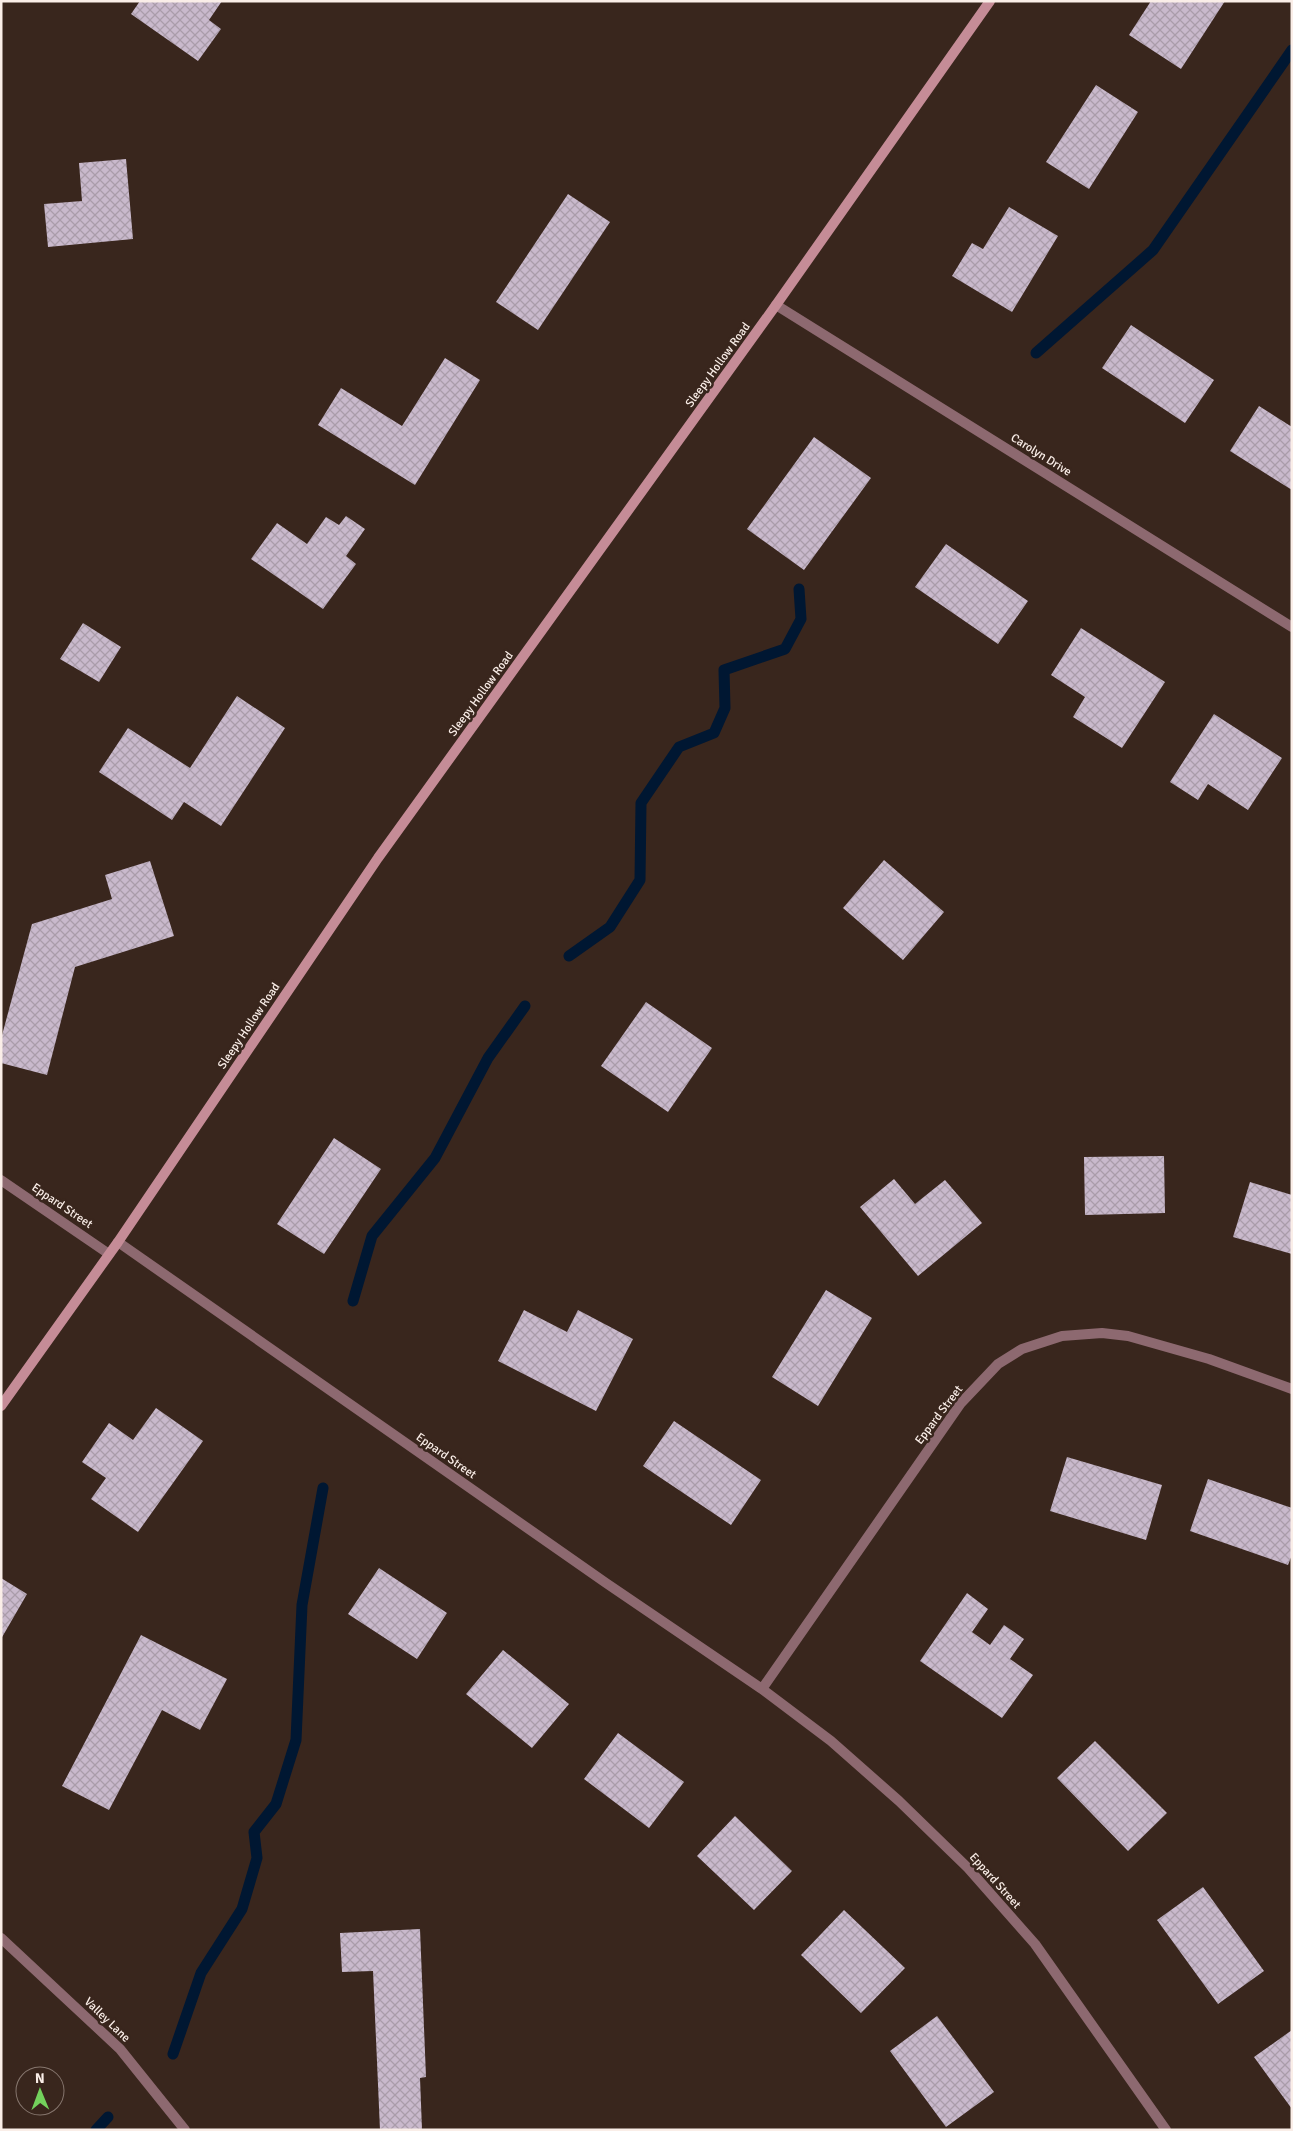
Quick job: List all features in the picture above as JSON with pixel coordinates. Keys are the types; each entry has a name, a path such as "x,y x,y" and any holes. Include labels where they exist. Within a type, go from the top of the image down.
{"main road":[{"name":"Sleepy Hollow Road","path":"1,1406 118,1242 378,858 776,305 990,1"}],"street":[{"name":"Carolyn Drive","path":"776,305 1292,627"},
{"name":"Eppard Street","path":"1,1180 109,1254"},
{"name":"Eppard Street","path":"118,1242 606,1584 762,1689 831,1741 899,1801 968,1868 1035,1944 1166,2130"},
{"name":"Eppard Street","path":"762,1689 961,1403 998,1364 1022,1349 1062,1336 1102,1333 1128,1336 1209,1359 1292,1389"},
{"name":"Valley Lane","path":"1,1938 120,2049 185,2130"}],"building":[{"path":"140,1 222,1 209,20 221,29 198,61 131,14"},
{"path":"1151,1 1225,1 1181,69 1129,35"},
{"path":"1096,85 1138,112 1089,189 1046,162"},
{"path":"126,159 133,239 48,247 44,204 82,201 79,163"},
{"path":"568,194 610,222 538,330 496,302"},
{"path":"1009,207 1058,236 1012,312 952,276 972,243 983,249"},
{"path":"1131,325 1214,380 1185,423 1102,368"},
{"path":"445,358 480,380 415,485 318,425 341,388 402,426"},
{"path":"1259,406 1292,427 1292,490 1230,451"},
{"path":"814,437 871,478 804,570 747,529"},
{"path":"346,516 365,529 346,556 356,564 323,609 251,559 277,523 307,544 326,517 339,525"},
{"path":"946,544 1028,601 998,644 915,587"},
{"path":"83,623 121,647 99,682 60,659"},
{"path":"1081,628 1165,682 1122,748 1073,717 1085,697 1051,675"},
{"path":"237,696 285,728 221,826 184,802 172,820 99,772 128,728 190,768"},
{"path":"1214,714 1282,758 1248,810 1208,784 1198,800 1170,782"},
{"path":"884,860 944,912 903,960 843,908"},
{"path":"150,861 174,936 75,967 47,1075 1,1063 1,1039 32,924 112,899 105,875"},
{"path":"646,1002 712,1048 668,1112 601,1066"},
{"path":"334,1138 381,1169 324,1254 277,1224"},
{"path":"1164,1156 1165,1213 1085,1215 1084,1157"},
{"path":"894,1179 915,1204 945,1180 982,1223 918,1276 860,1207"},
{"path":"1250,1182 1292,1195 1292,1254 1233,1237"},
{"path":"826,1290 872,1318 818,1406 772,1377"},
{"path":"524,1310 567,1332 578,1310 633,1339 596,1411 498,1361"},
{"path":"156,1408 203,1441 138,1532 91,1499 106,1478 82,1462 109,1423 133,1440"},
{"path":"674,1421 761,1480 731,1525 643,1466"},
{"path":"1067,1457 1162,1485 1146,1540 1050,1511"},
{"path":"1208,1479 1292,1508 1292,1555 1288,1565 1190,1531"},
{"path":"379,1568 447,1613 417,1659 348,1614"},
{"path":"1,1578 27,1594 1,1639"},
{"path":"967,1593 988,1609 972,1632 990,1645 1004,1625 1024,1639 1010,1659 1033,1675 1002,1718 920,1661"},
{"path":"141,1635 227,1679 200,1730 162,1710 109,1810 62,1786"},
{"path":"503,1650 569,1704 532,1748 466,1694"},
{"path":"618,1733 684,1782 649,1828 584,1779"},
{"path":"1095,1741 1167,1813 1128,1851 1057,1778"},
{"path":"735,1816 792,1871 754,1910 697,1856"},
{"path":"1203,1887 1264,1971 1218,2004 1157,1920"},
{"path":"844,1910 905,1968 861,2013 801,1955"},
{"path":"420,1929 426,2077 420,2078 422,2129 380,2130 373,1971 342,1972 340,1933"},
{"path":"937,2016 994,2092 946,2127 890,2051"},
{"path":"1292,2030 1292,2109 1254,2057"}],"waterway":[{"path":"1036,353 1153,250 1292,50"},
{"path":"569,956 610,927 640,880 641,803 679,747 714,733 725,708 724,670 785,649 801,619 799,589"},
{"path":"353,1301 372,1236 435,1158 488,1058 525,1006"},
{"path":"173,2054 201,1973 242,1909 257,1858 254,1832 276,1804 296,1740 302,1605 323,1488"},
{"path":"96,2130 108,2117"}]}
